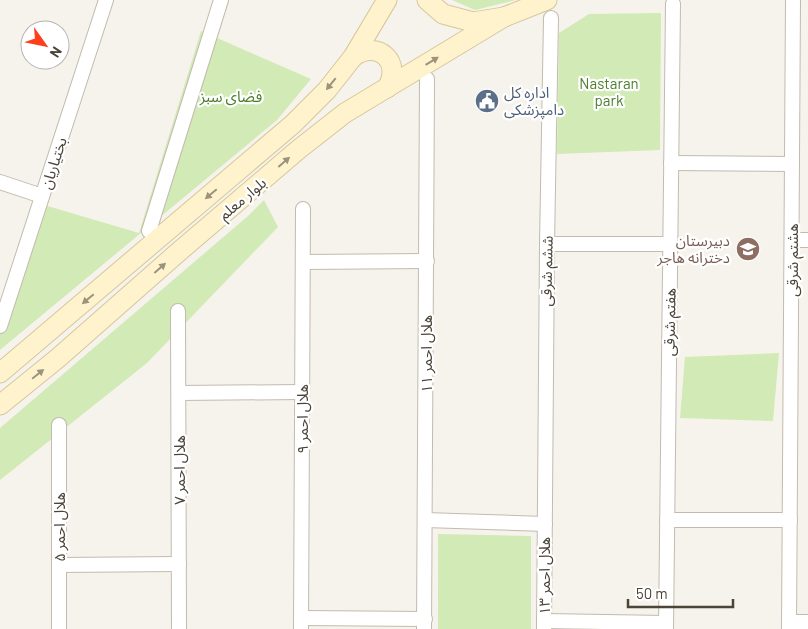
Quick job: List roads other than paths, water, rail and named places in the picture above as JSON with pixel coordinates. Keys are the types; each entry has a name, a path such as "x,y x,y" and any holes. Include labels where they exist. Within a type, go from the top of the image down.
{"main road":[{"name":"بلوار معلم","path":"0,373 293,124 327,90 353,57 387,0"},
{"path":"427,0 443,14 473,22 504,17 547,0"},
{"name":"بلوار معلم","path":"0,405 58,358 308,142 345,113 504,17"},
{"path":"353,57 360,52 369,50 378,51 385,56 391,63 393,72 387,88"}],"street":[{"name":"بختیاریان","path":"0,326 106,0"},
{"path":"149,231 221,0"},
{"name":"هشتم شرقی","path":"789,625 793,0"},
{"name":"هفتم شرقی","path":"666,626 673,4"},
{"name":"ششم شرقی","path":"545,524 546,244 552,18"},
{"name":"هلال احمر ۱۱","path":"424,624 427,79"},
{"path":"671,163 792,164"},
{"path":"0,182 42,196"},
{"name":"هلال احمر ۹","path":"301,623 303,208"},
{"path":"792,240 808,240"},
{"path":"546,244 670,244"},
{"path":"303,262 427,261"},
{"name":"هلال احمر ۷","path":"178,311 179,629"},
{"path":"179,393 302,392"},
{"name":"هلال احمر ۵","path":"59,425 59,629"},
{"path":"425,520 545,524"},
{"path":"668,520 790,520"},
{"name":"هلال احمر ۱۳","path":"544,625 545,524"},
{"path":"59,565 179,564"},
{"path":"789,625 808,622"},
{"path":"301,623 424,624"},
{"path":"544,625 666,626"}],"place":[{"name":"اداره کل دامپزشکی","path":"487,101"},
{"name":"دبیرستان دخترانه هاجر","path":"748,249"}],"park label":[{"name":"Nastaran park","path":"609,92"},
{"name":"فضای سبز","path":"231,96"}]}
